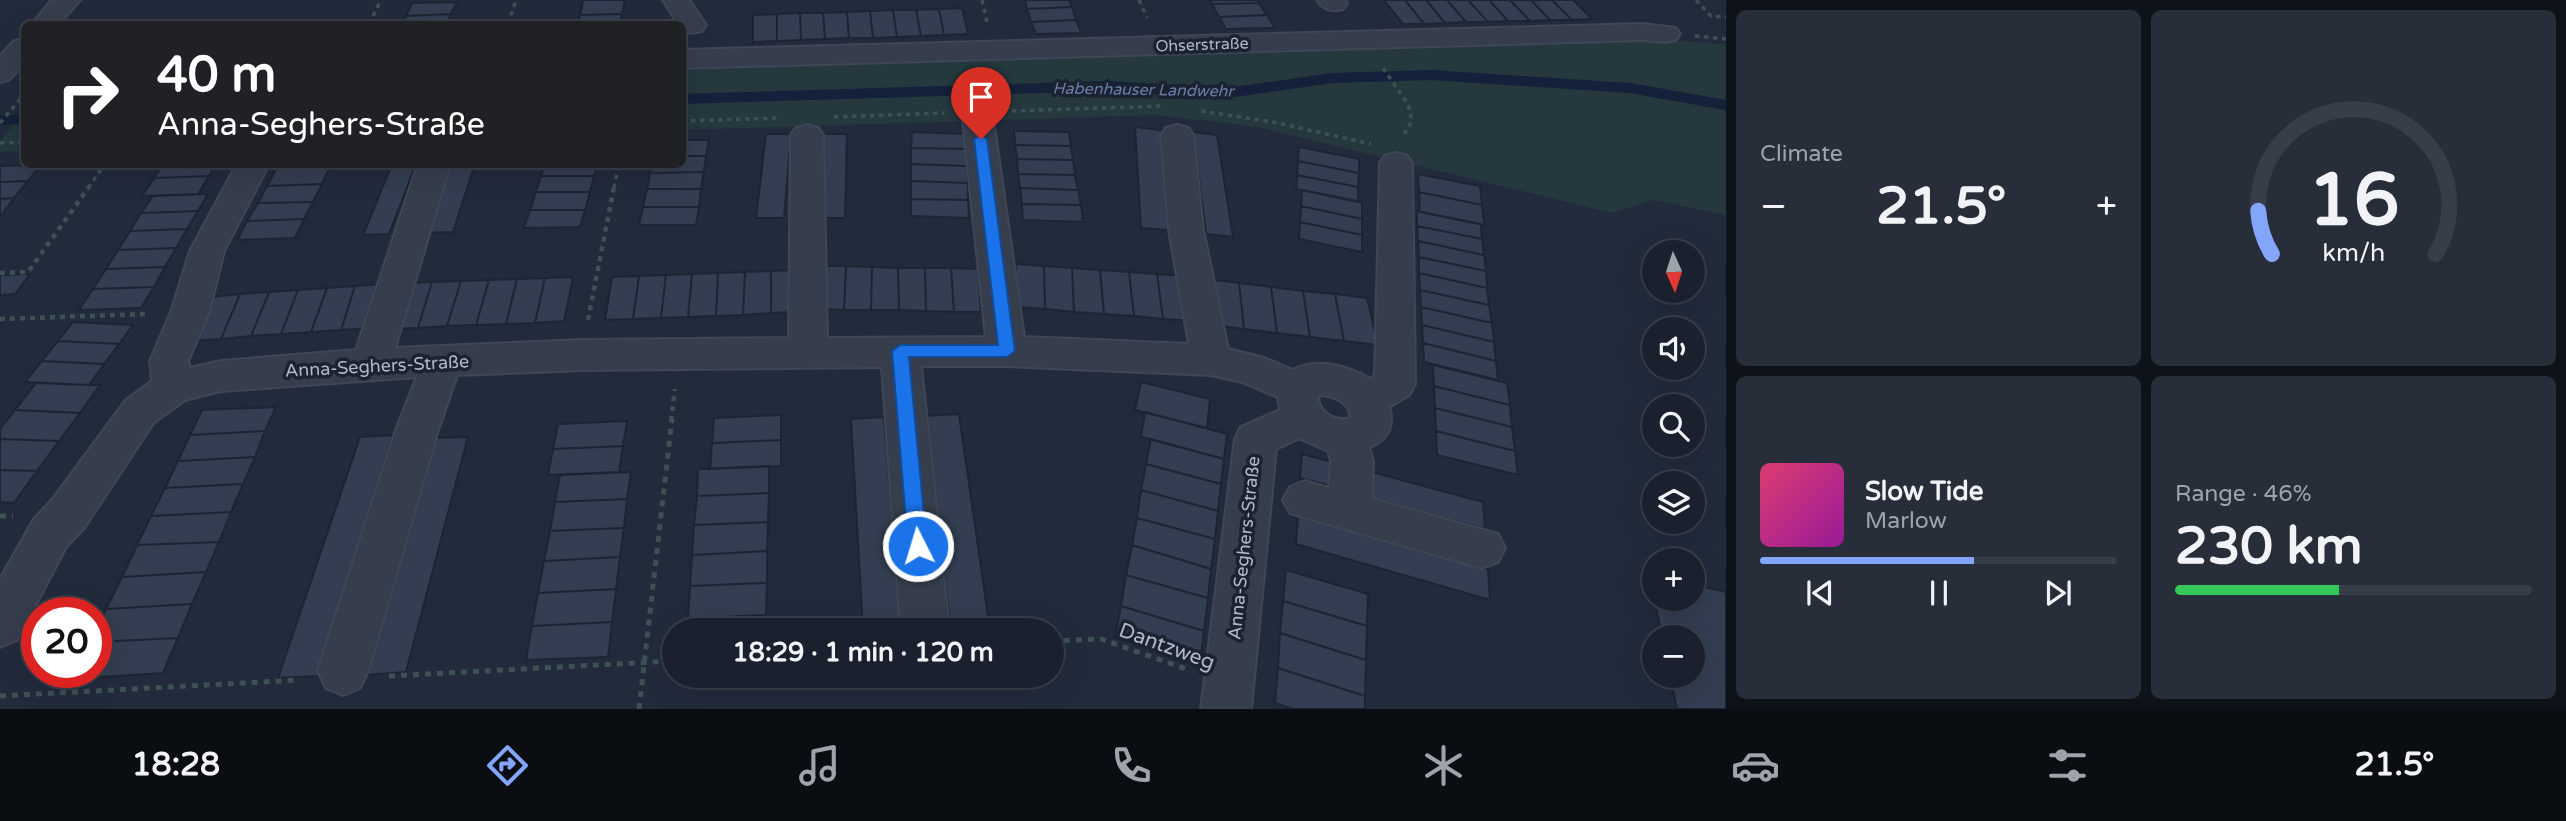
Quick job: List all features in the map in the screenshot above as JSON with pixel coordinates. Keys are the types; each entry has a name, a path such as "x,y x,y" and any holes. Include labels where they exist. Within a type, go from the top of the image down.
{"street":[{"path":"48,21 67,0"},
{"path":"676,0 692,25"},
{"name":"Ohserstraße","path":"686,59 1643,32 1667,34"},
{"path":"0,74 21,50"},
{"path":"0,79 21,78"},
{"path":"977,113 1007,351"},
{"path":"1180,117 1186,230 1211,360"},
{"path":"808,352 809,123"},
{"path":"1350,512 1352,461 1346,438 1361,434 1371,426 1373,413 1367,400 1395,384 1396,156"},
{"path":"173,387 169,361 190,312 207,251 251,168"},
{"path":"371,364 433,168"},
{"path":"900,351 924,618"},
{"name":"Anna-Seghers-Straße","path":"0,624 50,533 68,514 140,411 173,387 220,376 371,364 582,355 1007,351 1211,360 1250,369 1300,403 1322,432 1346,438"},
{"path":"343,671 417,430 443,361"},
{"name":"Anna-Seghers-Straße","path":"1228,697 1256,439 1300,403 1310,379 1330,379 1351,386 1367,400"},
{"path":"1306,500 1482,548"}],"path":[{"path":"370,21 381,0"},
{"path":"509,21 516,0"},
{"path":"1696,0 1711,16 1726,17"},
{"path":"686,121 809,123 1155,105 1180,117 1273,122 1396,156 1412,121 1408,104 1381,65"},
{"path":"0,123 21,98"},
{"path":"0,143 21,142"},
{"path":"0,273 28,272 102,168"},
{"path":"582,355 618,168"},
{"path":"0,319 190,312"},
{"path":"639,709 679,354"},
{"name":"Dantzweg","path":"1064,641 1101,639 1228,697"}],"green space":[{"path":"1649,39 1726,44 1726,215 1653,200 1612,213 1258,127 1157,115 686,130 686,70"},
{"path":"21,116 21,151 0,152 0,141"}],"building":[{"path":"583,0 625,0 622,14 580,15"},
{"path":"1025,0 1069,0 1072,7 1027,9"},
{"path":"1210,0 1258,0 1259,3 1212,4"},
{"path":"1384,0 1405,0 1424,24 1403,24"},
{"path":"1405,0 1426,0 1445,23 1424,24"},
{"path":"1426,0 1447,0 1466,22 1445,23"},
{"path":"1447,0 1468,0 1488,22 1466,22"},
{"path":"1468,0 1489,0 1508,21 1488,22"},
{"path":"1489,0 1510,0 1530,21 1508,21"},
{"path":"1510,0 1531,0 1550,20 1530,21"},
{"path":"1531,0 1552,0 1572,20 1550,20"},
{"path":"1552,0 1573,0 1592,19 1572,20"},
{"path":"457,2 451,14 406,16 412,3"},
{"path":"1259,3 1267,15 1219,17 1212,4"},
{"path":"1072,7 1076,20 1031,22 1027,9"},
{"path":"962,8 968,34 944,35 939,9"},
{"path":"939,9 944,35 921,36 916,10"},
{"path":"893,10 916,10 921,36 897,37"},
{"path":"893,10 897,37 873,38 870,11"},
{"path":"870,11 873,38 849,38 847,12"},
{"path":"847,12 849,38 825,39 823,13"},
{"path":"800,13 823,13 825,39 801,40"},
{"path":"800,13 801,40 777,41 777,14"},
{"path":"451,14 448,21 404,21 406,16"},
{"path":"622,14 621,21 578,21 580,15"},
{"path":"777,14 777,41 753,42 753,15"},
{"path":"1267,15 1275,28 1226,29 1219,17"},
{"path":"1076,20 1081,33 1036,34 1031,22"},
{"path":"1135,127 1161,130 1168,230 1141,228"},
{"path":"1014,131 1069,132 1071,146 1015,145"},
{"path":"912,132 965,134 966,149 911,148"},
{"path":"1193,132 1217,135 1233,237 1206,234"},
{"path":"766,134 791,134 784,218 756,218"},
{"path":"824,134 847,134 845,218 820,218"},
{"path":"686,140 709,140 706,156 686,156"},
{"path":"1015,145 1071,146 1073,160 1017,159"},
{"path":"1299,147 1359,159 1359,173 1298,161"},
{"path":"911,148 966,149 967,166 911,164"},
{"path":"686,156 706,156 704,172 650,173 651,168 686,168"},
{"path":"1017,159 1073,160 1075,175 1018,174"},
{"path":"1298,161 1359,173 1358,187 1297,175"},
{"path":"911,164 967,166 968,183 911,181"},
{"path":"0,166 38,168 28,181 0,182"},
{"path":"160,168 214,168 209,176 154,178"},
{"path":"330,168 322,184 267,186 276,169"},
{"path":"390,168 414,168 389,234 363,235"},
{"path":"448,168 474,168 453,232 425,233"},
{"path":"544,168 597,168 594,176 541,176"},
{"path":"704,172 701,189 647,189 650,173"},
{"path":"1018,174 1075,175 1078,190 1020,188"},
{"path":"1418,174 1480,186 1482,205 1419,192"},
{"path":"1297,175 1358,187 1358,202 1296,189"},
{"path":"209,176 198,194 142,196 154,178"},
{"path":"541,176 594,176 590,192 536,192"},
{"path":"28,181 14,198 0,199 0,182"},
{"path":"911,181 968,183 968,200 911,199"},
{"path":"322,184 313,202 258,203 267,186"},
{"path":"1020,188 1078,190 1081,205 1022,204"},
{"path":"647,189 701,189 699,207 643,207"},
{"path":"1302,190 1362,202 1362,219 1301,206"},
{"path":"536,192 590,192 585,210 530,210"},
{"path":"1419,192 1482,205 1484,225 1420,212"},
{"path":"208,194 198,211 141,213 153,196"},
{"path":"14,198 1,216 0,216 0,199"},
{"path":"911,199 968,200 969,218 911,216"},
{"path":"313,202 304,219 247,221 258,203"},
{"path":"1022,204 1081,205 1083,222 1023,220"},
{"path":"1301,206 1362,219 1362,235 1300,222"},
{"path":"643,207 699,207 696,225 639,225"},
{"path":"530,210 585,210 580,227 524,228"},
{"path":"198,211 187,229 130,231 141,213"},
{"path":"1417,211 1481,224 1482,239 1417,226"},
{"path":"304,219 295,238 237,240 247,221"},
{"path":"1300,222 1362,235 1362,252 1299,239"},
{"path":"1417,226 1482,239 1484,255 1418,241"},
{"path":"187,229 176,248 118,250 130,231"},
{"path":"1418,241 1484,255 1486,271 1419,257"},
{"path":"176,248 165,267 106,269 118,250"},
{"path":"1419,257 1486,271 1487,288 1419,273"},
{"path":"1016,264 1044,266 1045,309 1016,307"},
{"path":"819,266 846,266 844,310 816,309"},
{"path":"846,266 872,267 871,310 844,310"},
{"path":"1044,266 1072,268 1074,312 1045,309"},
{"path":"165,267 154,287 93,289 106,269"},
{"path":"872,267 898,268 899,310 871,310"},
{"path":"898,268 925,268 926,311 899,310"},
{"path":"925,268 951,268 954,312 926,311"},
{"path":"951,268 978,269 981,312 954,312"},
{"path":"1072,268 1100,270 1104,314 1074,312"},
{"path":"797,270 798,312 771,313 771,271"},
{"path":"1100,270 1129,272 1134,316 1104,314"},
{"path":"771,271 771,313 743,315 745,272"},
{"path":"745,272 743,315 716,316 718,273"},
{"path":"1129,272 1157,274 1163,319 1134,316"},
{"path":"718,273 716,316 688,317 692,274"},
{"path":"1419,273 1487,288 1489,305 1420,290"},
{"path":"30,274 15,294 0,295 0,275"},
{"path":"692,274 688,317 661,318 666,275"},
{"path":"1157,274 1186,276 1193,321 1163,319"},
{"path":"666,275 661,318 633,319 639,276"},
{"path":"639,276 633,319 605,320 612,277"},
{"path":"573,277 564,321 535,323 545,278"},
{"path":"545,278 535,323 506,324 517,279"},
{"path":"517,279 506,324 476,325 489,280"},
{"path":"1207,279 1239,283 1244,329 1211,325"},
{"path":"489,280 476,325 447,326 461,281"},
{"path":"461,281 447,326 418,328 432,282"},
{"path":"432,282 418,328 388,329 404,283"},
{"path":"1239,283 1271,287 1277,333 1244,329"},
{"path":"384,284 370,328 341,330 355,286"},
{"path":"355,286 341,330 311,332 327,288"},
{"path":"154,287 141,308 79,310 93,289"},
{"path":"1271,287 1303,291 1310,337 1277,333"},
{"path":"327,288 311,332 281,334 298,290"},
{"path":"298,290 281,334 251,336 269,292"},
{"path":"1420,290 1489,305 1492,323 1421,307"},
{"path":"1303,291 1335,294 1344,341 1310,337"},
{"path":"269,292 251,336 221,339 240,294"},
{"path":"240,294 221,339 190,341 211,297"},
{"path":"1335,294 1367,298 1378,345 1344,341"},
{"path":"1421,307 1492,323 1494,342 1422,325"},
{"path":"73,322 133,325 119,344 58,341"},
{"path":"1422,325 1494,342 1496,361 1423,343"},
{"path":"58,341 119,344 104,364 42,361"},
{"path":"1423,343 1496,361 1498,380 1424,362"},
{"path":"42,361 104,364 89,385 25,382"},
{"path":"1433,365 1507,383 1510,405 1434,386"},
{"path":"1141,382 1210,399 1207,428 1135,410"},
{"path":"36,383 100,385 80,413 15,410"},
{"path":"1434,386 1510,405 1512,427 1435,408"},
{"path":"276,407 265,431 190,435 202,410"},
{"path":"1435,408 1512,427 1515,451 1436,431"},
{"path":"15,410 80,413 59,441 0,439 0,429"},
{"path":"1145,412 1227,434 1224,459 1141,437"},
{"path":"959,414 988,618 950,618 925,416"},
{"path":"781,415 781,440 712,443 714,418"},
{"path":"884,417 900,618 862,618 851,419"},
{"path":"627,421 623,446 553,449 558,424"},
{"path":"265,431 255,457 178,461 190,435"},
{"path":"1436,431 1515,451 1518,475 1437,455"},
{"path":"393,435 318,676 278,678 360,437"},
{"path":"468,437 406,672 366,675 434,438"},
{"path":"0,439 59,441 37,471 0,470"},
{"path":"1151,439 1224,459 1221,484 1146,464"},
{"path":"781,440 781,466 710,469 712,443"},
{"path":"623,446 619,472 548,475 553,449"},
{"path":"1302,454 1336,463 1335,487 1300,478"},
{"path":"255,457 243,484 165,488 178,461"},
{"path":"1146,464 1221,484 1218,511 1141,490"},
{"path":"769,466 769,493 697,496 698,469"},
{"path":"0,470 37,471 14,503 0,502"},
{"path":"1368,471 1483,502 1485,529 1367,497"},
{"path":"631,472 627,499 555,502 560,475"},
{"path":"243,484 231,512 151,516 165,488"},
{"path":"1141,490 1218,511 1215,539 1137,518"},
{"path":"769,493 768,522 694,525 697,496"},
{"path":"627,499 624,528 550,531 555,502"},
{"path":"231,512 219,542 137,545 151,516"},
{"path":"1298,516 1488,569 1490,600 1296,544"},
{"path":"1137,518 1215,539 1211,569 1132,545"},
{"path":"768,522 767,551 692,555 694,525"},
{"path":"624,528 620,557 544,561 550,531"},
{"path":"219,542 206,572 122,577 137,545"},
{"path":"1132,545 1211,569 1208,598 1126,575"},
{"path":"767,551 767,583 690,586 692,555"},
{"path":"620,557 616,589 538,593 544,561"},
{"path":"1286,570 1368,594 1367,626 1283,601"},
{"path":"206,572 192,604 112,609 112,597 122,577"},
{"path":"1126,575 1208,598 1204,631 1121,606"},
{"path":"767,583 766,615 688,618 690,586"},
{"path":"1705,587 1726,592 1726,709 1677,709 1673,688 1705,688 1705,625 1660,625 1657,611 1705,611"},
{"path":"616,589 612,622 532,626 538,593"},
{"path":"1283,601 1367,626 1366,660 1280,633"},
{"path":"192,604 178,638 112,641 112,609"},
{"path":"1121,606 1204,631 1200,664 1115,637"},
{"path":"766,615 766,618 708,618"},
{"path":"612,622 608,657 526,660 532,626"},
{"path":"1280,633 1366,660 1365,696 1278,668"},
{"path":"178,638 163,673 112,676 112,641"},
{"path":"1278,668 1365,696 1365,709 1293,709 1275,703"}],"waterway":[{"name":"Habenhauser Landwehr","path":"686,99 1108,86 1228,93 1332,78 1431,75 1630,88 1726,105"},
{"name":"Habenhauser Landwehr","path":"0,120 21,119"}],"route":[{"path":"918,546 900,351 1007,351 981,139"}]}
